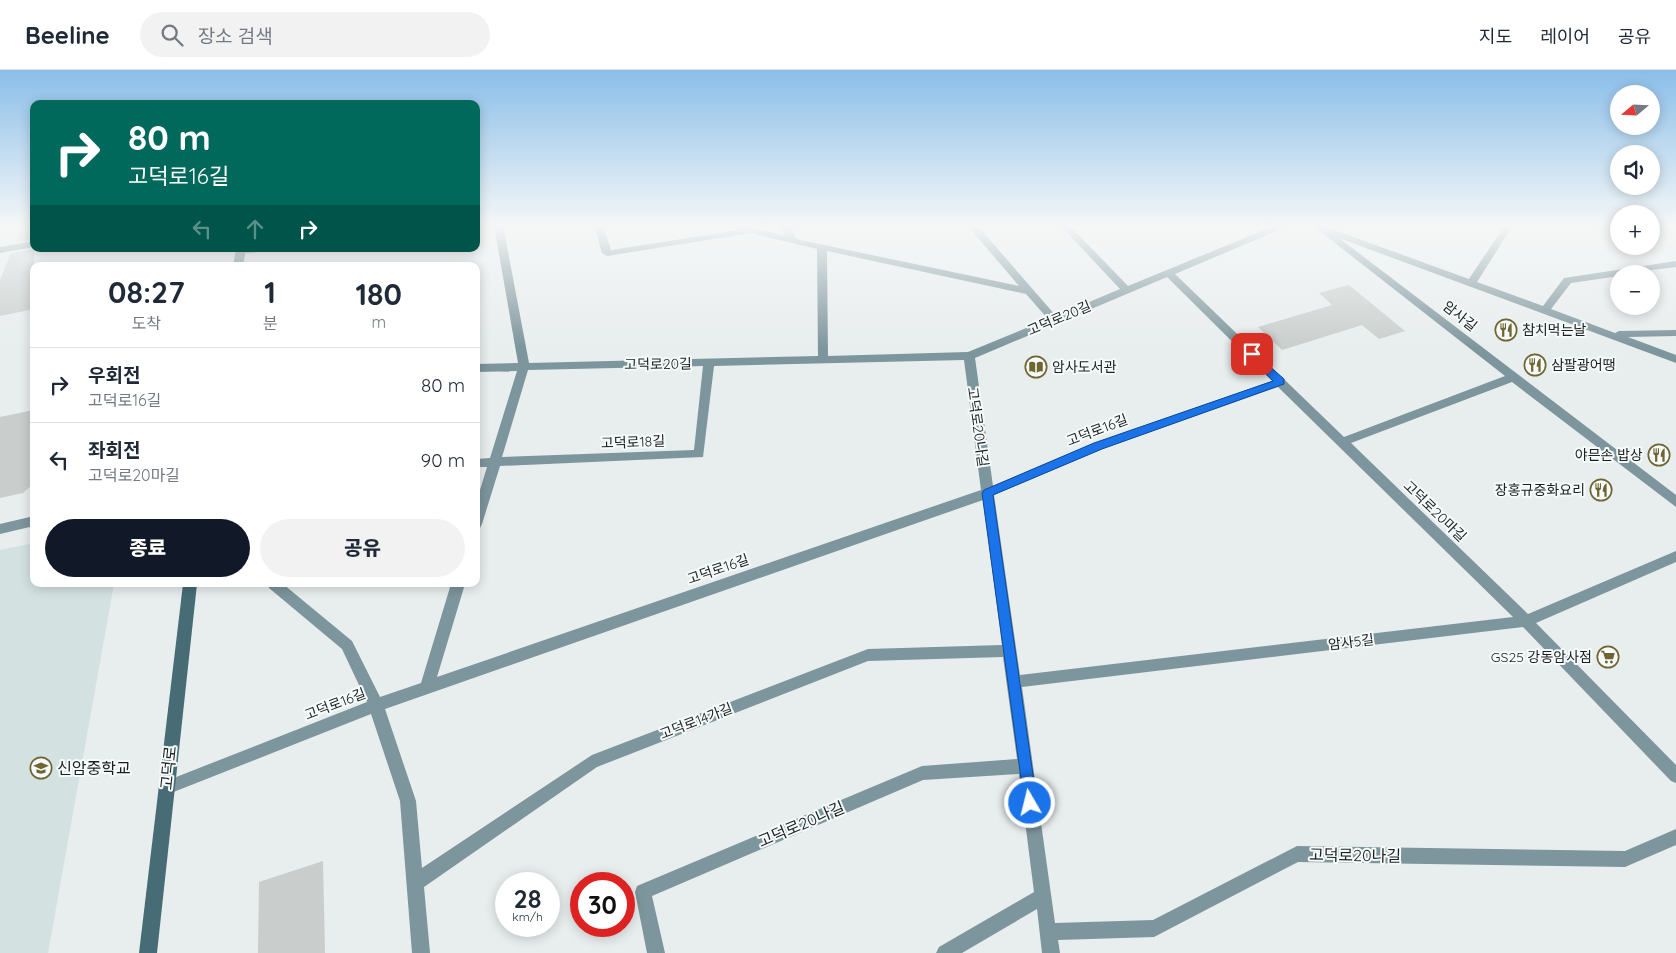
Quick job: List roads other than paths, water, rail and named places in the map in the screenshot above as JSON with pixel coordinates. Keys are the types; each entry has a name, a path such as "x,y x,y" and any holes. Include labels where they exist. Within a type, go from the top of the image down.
{"main road":[{"name":"고덕로","path":"148,953 190,587"}],"street":[{"path":"480,511 524,367 506,266"},
{"path":"822,266 823,360"},
{"path":"912,266 1028,291"},
{"path":"1007,266 1054,320"},
{"path":"1104,266 1126,290"},
{"name":"고덕로20길","path":"480,368 969,356 1184,266"},
{"name":"암사길","path":"1370,266 1676,502"},
{"path":"1427,266 1676,359"},
{"path":"1472,283 1483,266"},
{"path":"1545,311 1568,280 1661,266"},
{"name":"고덕로20마길","path":"1168,273 1526,621 1676,776"},
{"path":"1610,334 1676,334"},
{"name":"고덕로20나길","path":"969,356 1051,953"},
{"name":"고덕로18길","path":"480,464 699,454 709,362"},
{"path":"1342,442 1514,377"},
{"name":"고덕로16길","path":"166,788 376,705 988,493 1098,446 1280,382"},
{"path":"0,528 30,522"},
{"name":"암사5길","path":"1014,682 1526,621 1676,556"},
{"path":"278,587 347,645 376,705 408,802 420,953"},
{"path":"427,688 457,587"},
{"name":"고덕로14가길","path":"415,883 592,762 868,654 1009,651"},
{"name":"고덕로20나길","path":"656,953 643,892 922,773 1025,766"},
{"name":"고덕로20나길","path":"1048,932 1154,928 1297,854 1625,859 1676,837"},
{"path":"945,953 1043,896"}],"place":[{"name":"참치먹는날","path":"1506,330"},
{"name":"삼팔광어땡","path":"1535,365"},
{"name":"암사도서관","path":"1036,367"},
{"name":"야믄손 밥상","path":"1659,455"},
{"name":"장홍규중화요리","path":"1601,490"},
{"name":"GS25 강동암사점","path":"1608,657"},
{"name":"신암중학교","path":"41,768"}]}
